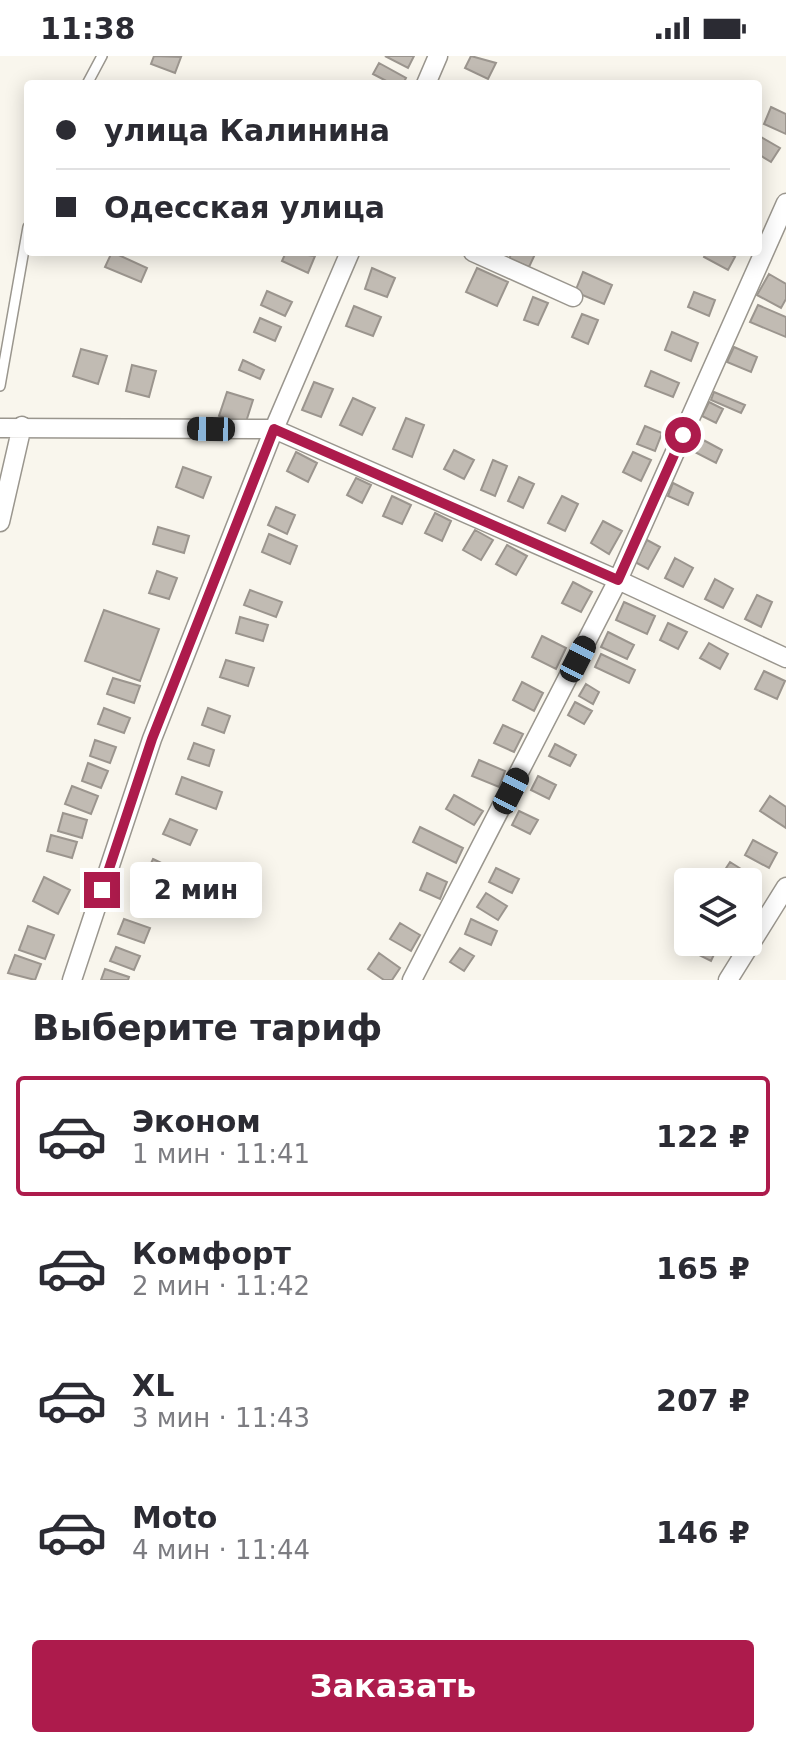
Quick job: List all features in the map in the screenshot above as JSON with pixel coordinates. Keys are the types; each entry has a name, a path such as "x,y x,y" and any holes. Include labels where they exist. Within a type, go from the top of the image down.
{"street":[{"path":"428,80 438,56"},
{"path":"412,980 618,580 786,203"},
{"path":"72,980 152,739 274,429 348,256"},
{"path":"482,256 573,297"},
{"path":"0,522 22,426"},
{"path":"0,428 274,429 618,580 786,658"},
{"path":"728,980 786,887"}],"lane":[{"path":"89,80 102,56"},
{"path":"0,386 24,250"}],"building":[{"path":"154,56 181,57 175,73 151,64"},
{"path":"385,56 414,56 408,68"},
{"path":"471,56 496,63 488,79 465,68"},
{"path":"379,63 406,78 384,80 373,74"},
{"path":"771,107 786,114 786,134 764,124"},
{"path":"762,138 780,148 771,162 762,156"},
{"path":"110,256 121,256 147,268 141,282 105,267"},
{"path":"284,256 315,256 308,273 282,261"},
{"path":"510,256 534,256 529,267 509,259"},
{"path":"733,256 735,257 728,270 704,257"},
{"path":"372,268 395,278 387,297 365,289"},
{"path":"477,268 508,282 497,306 466,292"},
{"path":"583,272 612,285 604,304 575,292"},
{"path":"769,274 786,284 786,299 781,308 757,295"},
{"path":"267,291 292,302 285,316 261,305"},
{"path":"694,292 715,300 709,316 688,307"},
{"path":"533,297 548,303 538,325 524,320"},
{"path":"758,305 786,317 786,337 750,322"},
{"path":"354,306 381,317 373,336 346,326"},
{"path":"582,314 598,320 588,344 572,337"},
{"path":"260,318 281,327 275,341 254,332"},
{"path":"672,332 698,343 691,361 665,350"},
{"path":"734,347 757,357 751,372 727,362"},
{"path":"81,349 107,356 98,384 73,376"},
{"path":"243,360 264,370 260,379 239,370"},
{"path":"132,365 156,371 149,397 126,391"},
{"path":"651,371 679,383 673,397 645,386"},
{"path":"314,382 333,389 321,417 302,410"},
{"path":"227,392 253,400 245,425 219,416"},
{"path":"714,392 745,405 741,413 711,400"},
{"path":"353,398 375,408 362,435 340,425"},
{"path":"709,402 723,409 716,423 702,416"},
{"path":"406,418 424,425 412,457 393,449"},
{"path":"645,426 662,433 655,451 637,444"},
{"path":"694,435 722,450 716,463 687,448"},
{"path":"454,450 474,460 464,479 444,469"},
{"path":"296,452 317,463 308,482 287,471"},
{"path":"633,452 651,460 641,481 623,472"},
{"path":"493,460 507,466 495,496 481,490"},
{"path":"183,467 211,477 203,498 176,487"},
{"path":"519,477 534,484 523,508 508,501"},
{"path":"356,478 371,485 362,503 347,495"},
{"path":"673,483 693,493 688,505 668,496"},
{"path":"392,496 411,505 402,524 383,516"},
{"path":"562,496 578,504 565,531 548,523"},
{"path":"276,507 295,515 287,534 268,525"},
{"path":"435,513 451,521 442,541 425,533"},
{"path":"603,521 622,531 609,554 591,543"},
{"path":"158,527 189,536 184,553 153,544"},
{"path":"475,530 493,540 481,560 463,550"},
{"path":"269,534 297,546 290,564 262,552"},
{"path":"647,540 660,547 648,569 635,562"},
{"path":"507,545 527,556 516,575 496,564"},
{"path":"675,558 693,568 683,587 665,578"},
{"path":"157,571 177,578 169,599 149,593"},
{"path":"715,579 733,589 723,608 705,599"},
{"path":"573,582 592,592 581,612 562,603"},
{"path":"250,590 282,602 276,617 244,605"},
{"path":"757,595 772,602 761,627 745,619"},
{"path":"624,602 655,616 647,634 616,620"},
{"path":"104,610 159,629 140,681 85,661"},
{"path":"240,617 268,625 263,641 236,633"},
{"path":"668,623 687,632 678,649 660,640"},
{"path":"608,632 634,645 627,659 601,647"},
{"path":"542,636 566,648 556,669 532,657"},
{"path":"709,643 728,654 720,669 700,658"},
{"path":"601,654 635,670 629,683 595,667"},
{"path":"226,660 254,668 248,686 220,677"},
{"path":"764,671 785,681 777,699 755,689"},
{"path":"113,678 140,686 134,703 107,694"},
{"path":"522,682 543,693 534,711 513,700"},
{"path":"586,684 599,692 593,704 579,696"},
{"path":"575,702 592,711 584,724 568,715"},
{"path":"104,708 130,718 124,733 98,724"},
{"path":"208,708 230,716 224,733 202,725"},
{"path":"503,725 523,734 514,752 494,743"},
{"path":"95,740 116,747 110,763 90,756"},
{"path":"194,743 214,750 209,766 188,759"},
{"path":"555,744 576,755 570,766 549,756"},
{"path":"479,760 505,771 499,787 472,776"},
{"path":"88,763 108,771 101,788 82,781"},
{"path":"538,776 556,785 549,799 531,790"},
{"path":"182,777 222,792 216,809 176,794"},
{"path":"72,786 98,796 91,814 65,804"},
{"path":"454,795 483,811 474,825 446,809"},
{"path":"770,796 786,807 786,828 760,811"},
{"path":"519,811 538,820 530,834 512,825"},
{"path":"63,813 87,820 82,838 58,831"},
{"path":"170,819 197,830 190,845 163,834"},
{"path":"420,827 463,848 456,863 413,842"},
{"path":"51,835 77,842 72,858 47,851"},
{"path":"753,840 777,853 769,868 745,855"},
{"path":"153,859 180,872 172,887 146,874"},
{"path":"730,862 740,868 726,868"},
{"path":"496,868 519,879 512,893 489,882"},
{"path":"427,873 447,882 440,899 420,890"},
{"path":"44,877 70,890 58,914 33,901"},
{"path":"138,888 165,898 158,915 132,905"},
{"path":"486,893 507,906 498,920 477,907"},
{"path":"124,919 150,928 144,943 118,934"},
{"path":"471,919 497,931 491,945 465,934"},
{"path":"400,923 420,935 411,951 390,939"},
{"path":"28,926 54,935 45,959 19,950"},
{"path":"116,947 140,956 134,970 110,961"},
{"path":"460,948 474,956 464,971 450,962"},
{"path":"379,953 400,968 392,980 384,980 368,969"},
{"path":"15,955 41,964 35,980 8,973"},
{"path":"105,969 129,977 128,980 101,980"}],"route":[{"path":"102,890 152,739 274,429 618,580 683,435"}]}
